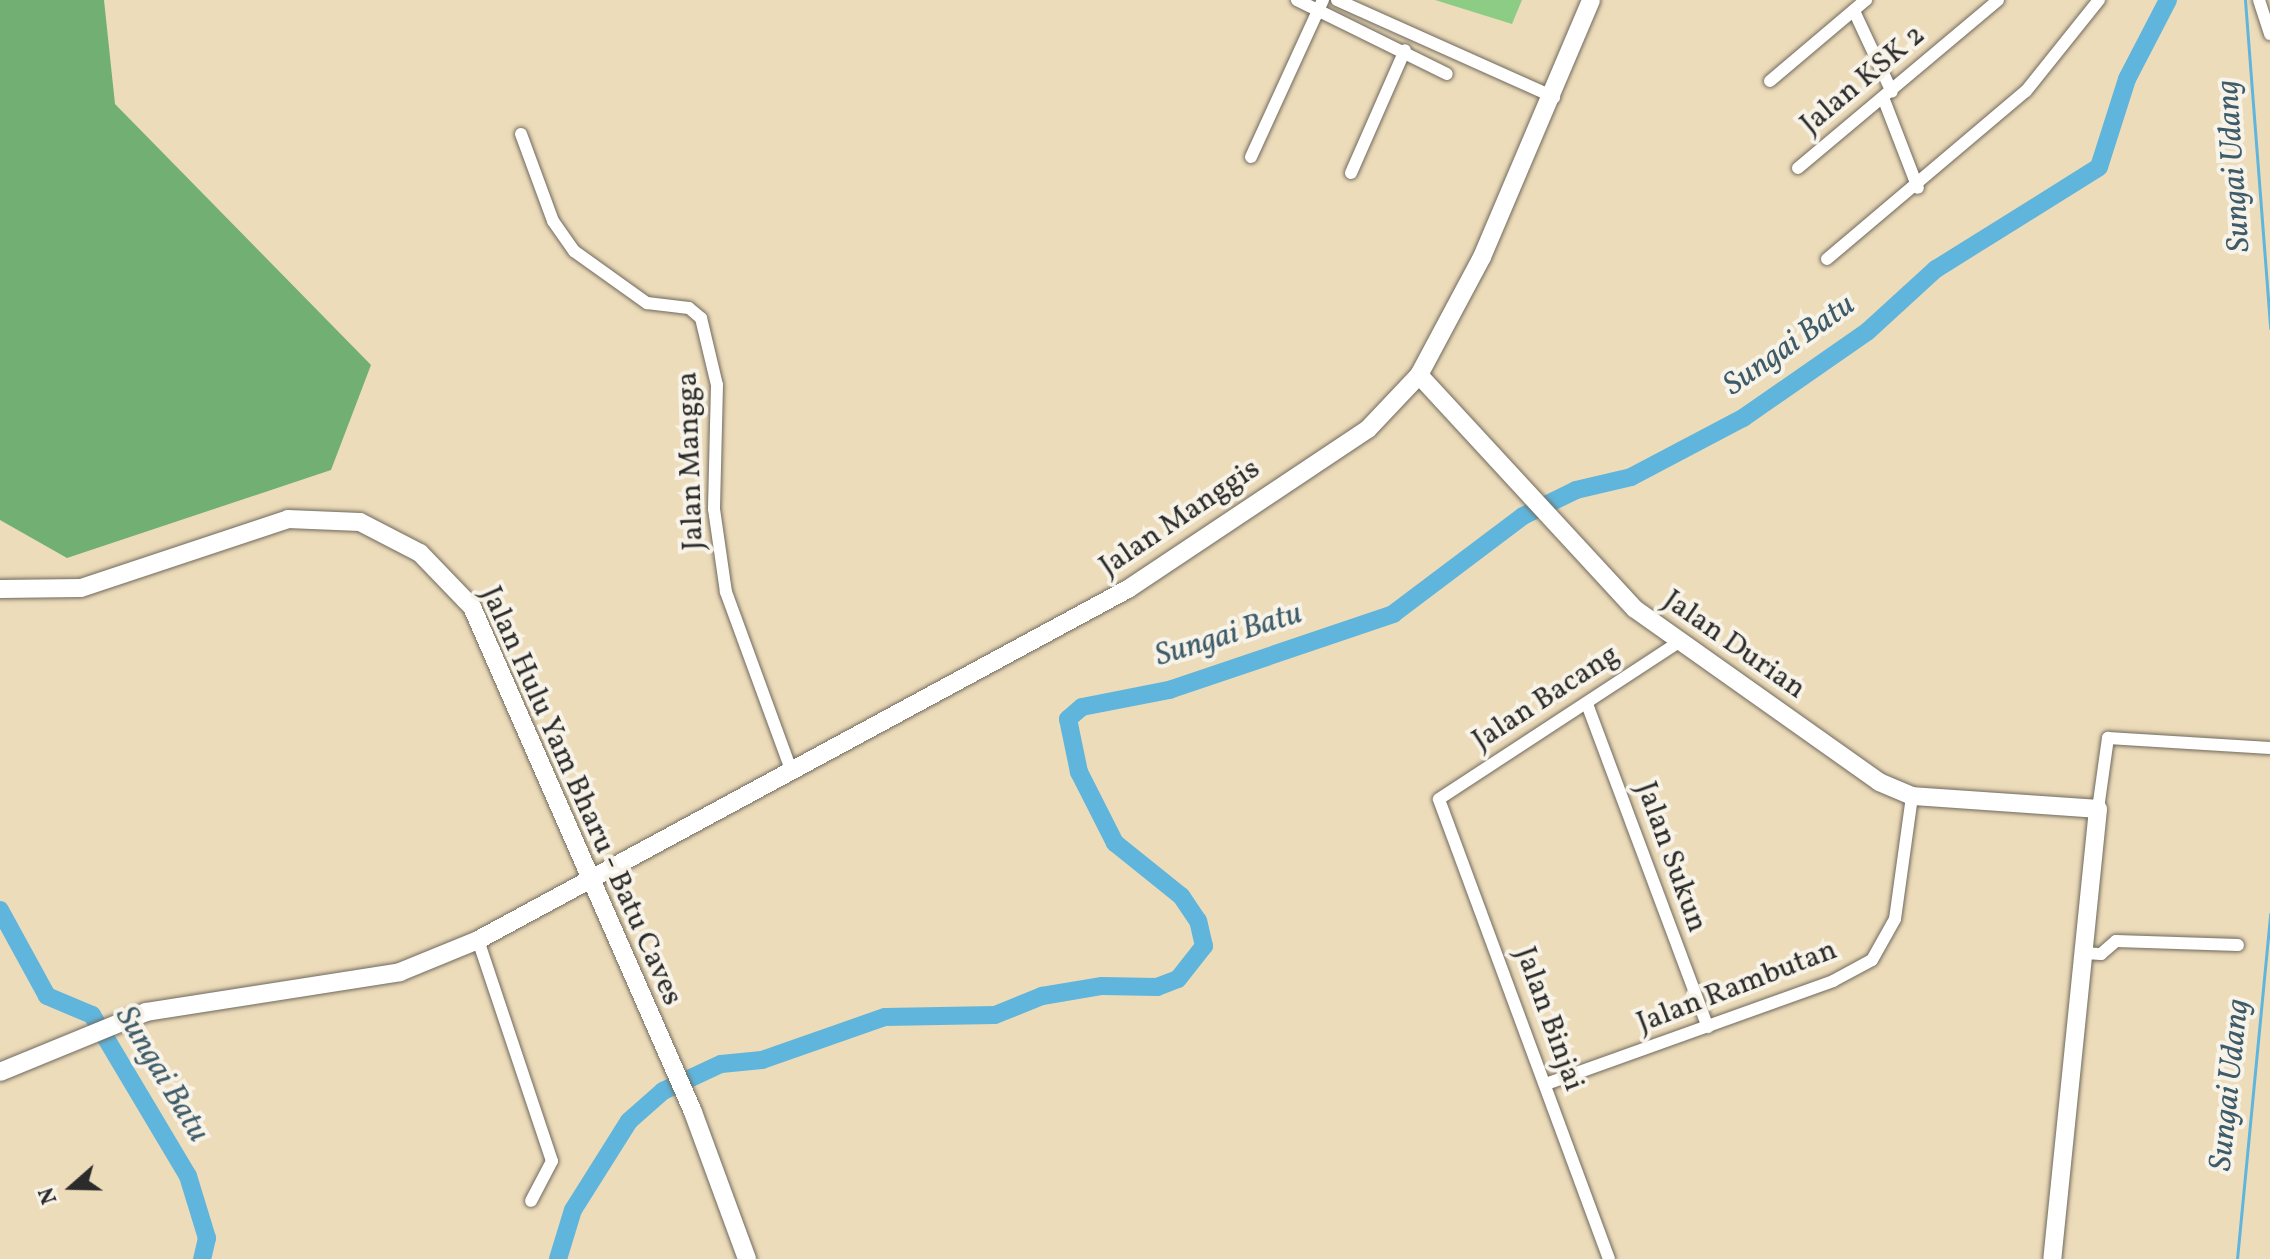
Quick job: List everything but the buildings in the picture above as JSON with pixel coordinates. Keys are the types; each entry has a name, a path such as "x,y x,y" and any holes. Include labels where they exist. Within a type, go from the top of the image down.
{"street":[{"path":"1297,0 1321,6 1404,54 1447,74"},
{"path":"1337,0 1411,36 1554,97"},
{"name":"Jalan Manggis","path":"0,1072 128,1020 400,972 478,940 1128,589 1368,429 1419,375 1554,97 1591,0"},
{"path":"1770,81 1866,0"},
{"name":"Jalan KSK 2","path":"1798,168 1888,96 1998,0"},
{"path":"1827,259 1918,188 2026,91 2099,0"},
{"path":"2259,0 2270,34"},
{"path":"1251,157 1321,6"},
{"path":"1854,11 1888,96 1918,188"},
{"path":"1351,173 1411,36"},
{"name":"Jalan Mangga","path":"521,134 553,221 574,251 647,303 689,308 701,318 717,385 714,509 726,592 792,772"},
{"name":"Jalan Durian","path":"1419,375 1635,609 1879,782 1912,796 2098,809"},
{"name":"Jalan Hulu Yam Bharu - Batu Caves","path":"0,589 81,588 288,519 360,522 420,553 472,607 693,1112 747,1259"},
{"name":"Jalan Bacang","path":"1439,799 1680,641"},
{"name":"Jalan Sukun","path":"1587,704 1708,1027"},
{"path":"2052,1259 2108,738 2270,748"},
{"name":"Jalan Rambutan","path":"1546,1084 1833,981 1880,952 1896,913 1912,796"},
{"name":"Jalan Binjai","path":"1439,799 1609,1259"},
{"path":"478,940 552,1161 531,1201"},
{"path":"2085,953 2101,954 2116,941 2238,945"}],"green space":[{"path":"0,0 104,0 115,104 371,365 331,470 67,558 0,520"},
{"path":"1435,0 1522,0 1512,24"}],"waterway":[{"name":"Sungai Batu","path":"558,1259 573,1210 629,1121 663,1091 721,1064 762,1060 885,1017 995,1015 1042,996 1102,986 1157,987 1178,979 1204,946 1198,921 1181,896 1115,843 1079,772 1068,719 1082,707 1169,690 1393,614 1523,516 1576,490 1631,477 1743,418 1868,331 1936,269 2099,167 2127,79 2168,0"},
{"name":"Sungai Udang","path":"2245,0 2270,328"},
{"name":"Sungai Batu","path":"0,910 47,996 92,1015 188,1176 207,1238 202,1259"},
{"name":"Sungai Udang","path":"2237,1259 2270,914"}]}
